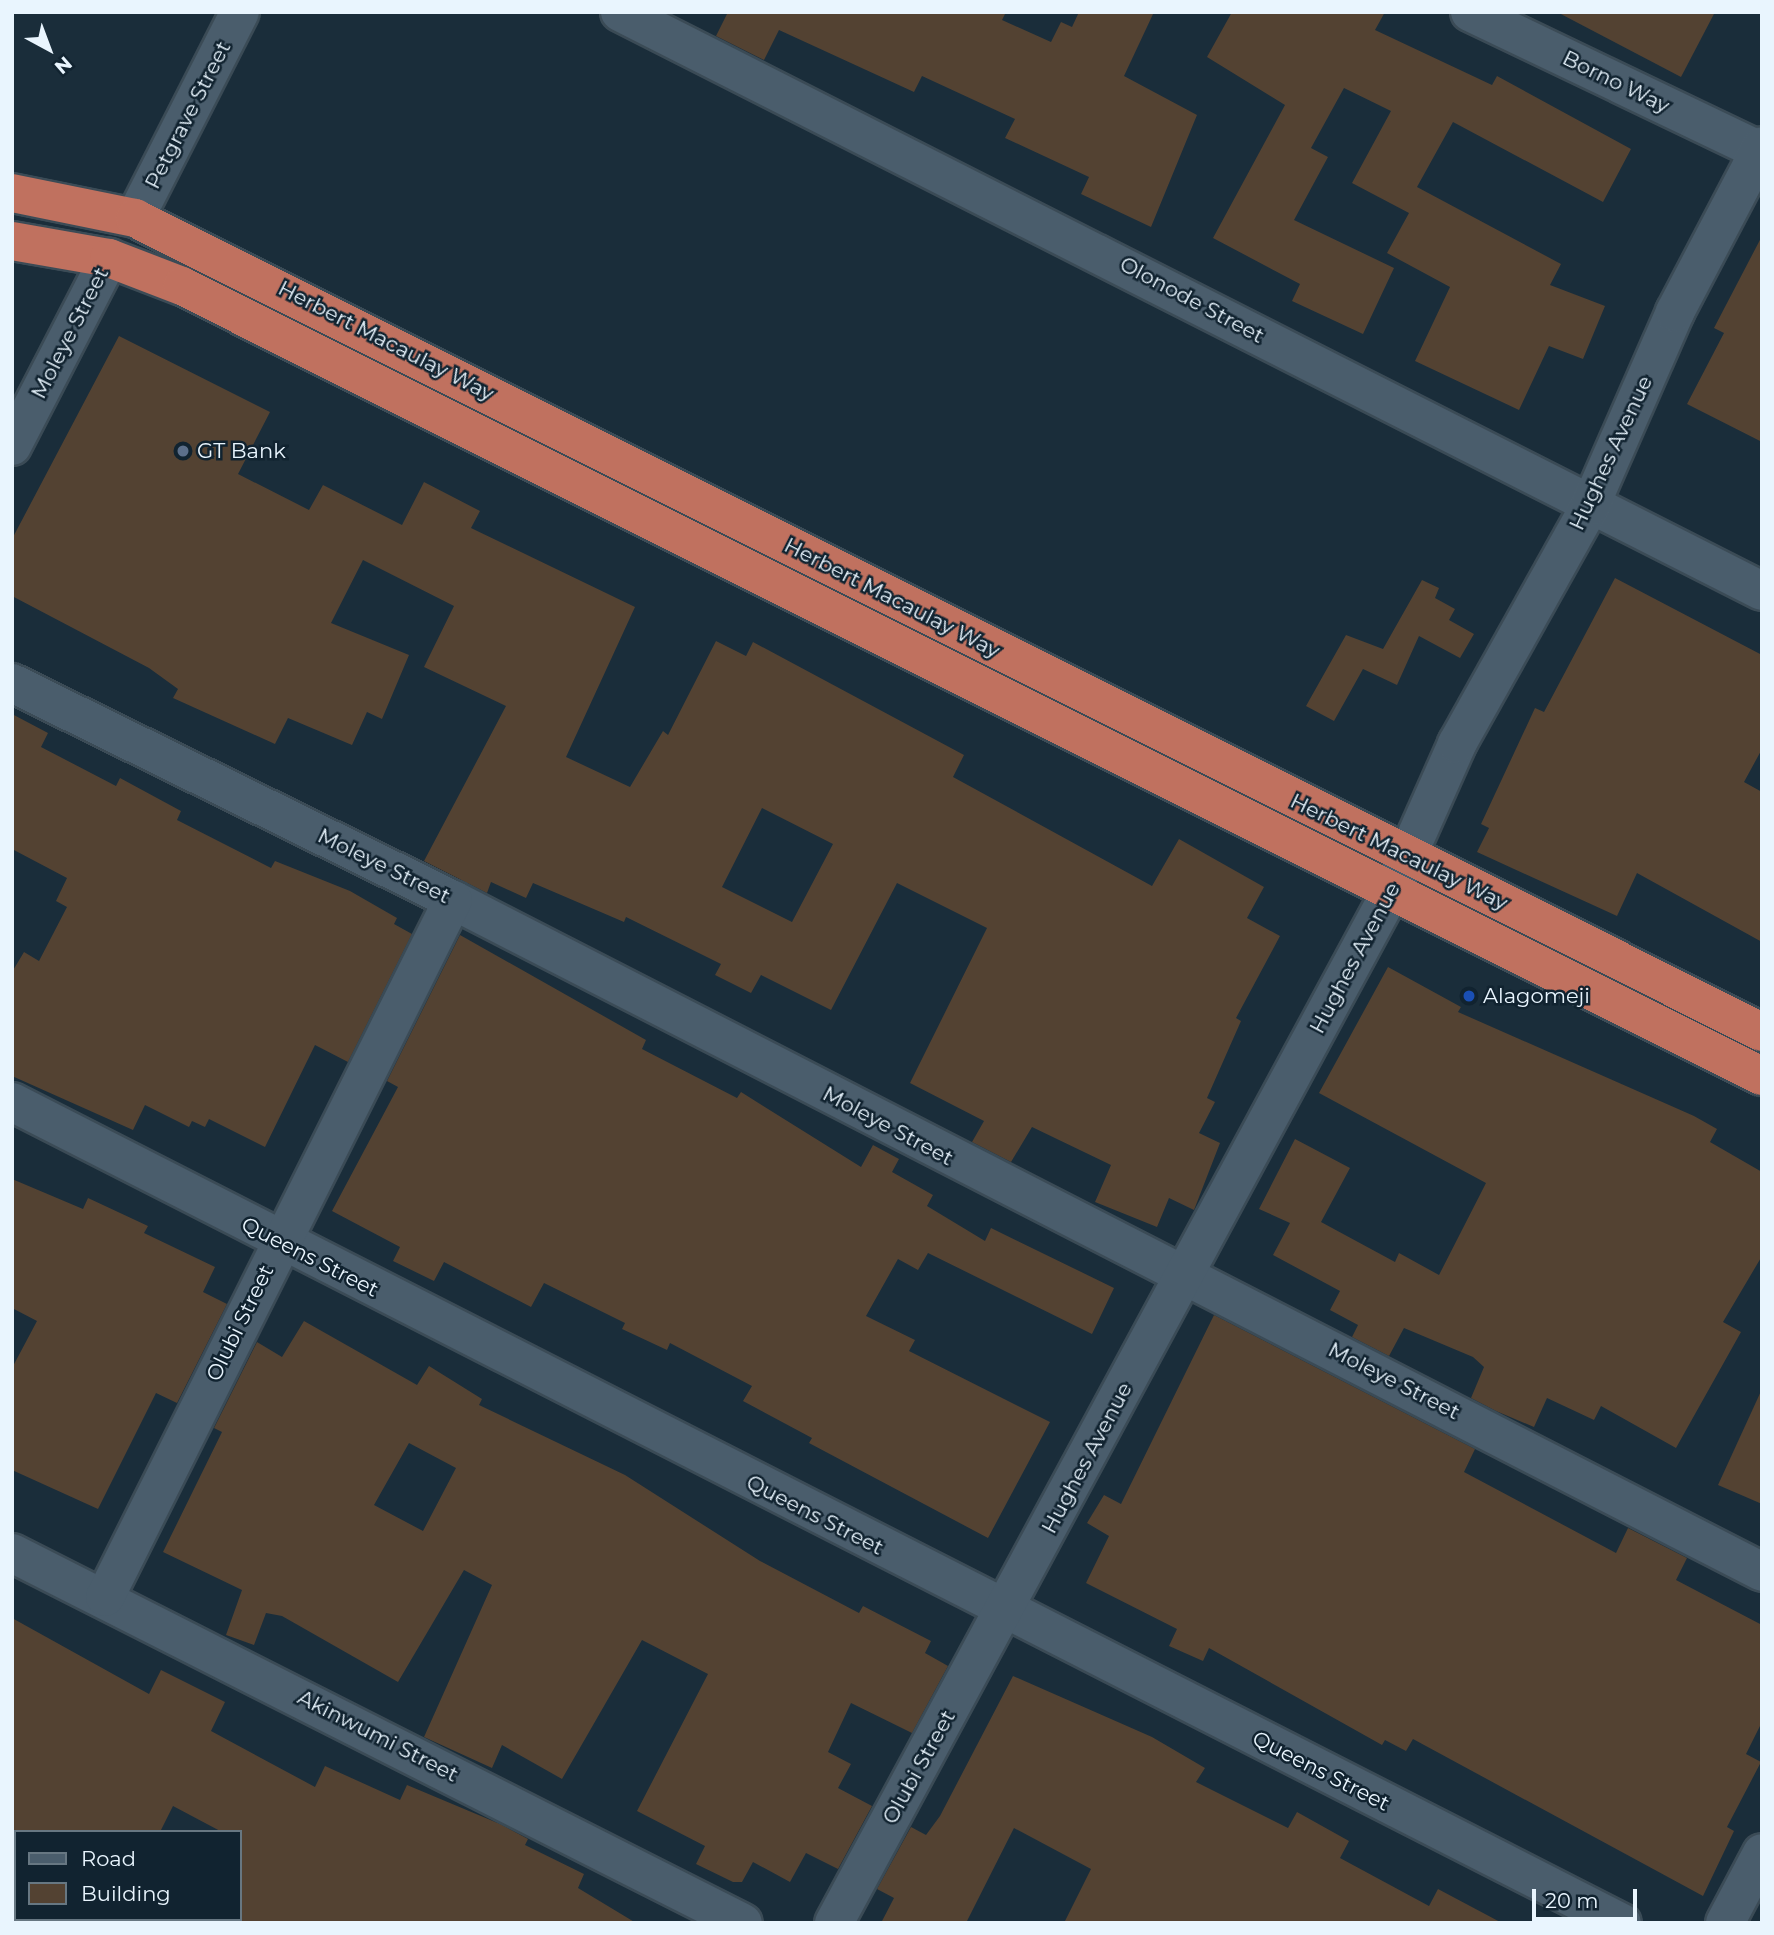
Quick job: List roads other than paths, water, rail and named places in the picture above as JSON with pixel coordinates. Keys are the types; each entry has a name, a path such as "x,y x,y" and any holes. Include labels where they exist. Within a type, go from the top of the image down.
{"highway":[{"name":"Herbert Macaulay Way","path":"12,193 135,218 1401,872 1762,1076"},
{"name":"Herbert Macaulay Way","path":"12,241 109,257 421,403 1401,872 1762,1032"}],"street":[{"name":"Petgrave Street","path":"135,218 240,12"},
{"name":"Olonode Street","path":"620,12 1762,591"},
{"name":"Borno Way","path":"1470,12 1761,150"},
{"name":"Hughes Avenue","path":"1004,1612 1401,872 1457,744 1590,506 1675,312 1761,150"},
{"name":"Moleye Street","path":"12,446 109,257"},
{"name":"Moleye Street","path":"12,683 453,900 1021,1197 1186,1274 1762,1572"},
{"name":"Olubi Street","path":"105,1597 453,900"},
{"name":"Queens Street","path":"12,1102 1004,1612 1622,1923"},
{"name":"Akinwumi Street","path":"12,1553 105,1597 743,1923"},
{"name":"Olubi Street","path":"834,1923 1004,1612"},
{"path":"1726,1923 1762,1853"}],"place":[{"name":"GT Bank","path":"183,451"},
{"name":"Alagomeji","path":"1469,996"}]}
